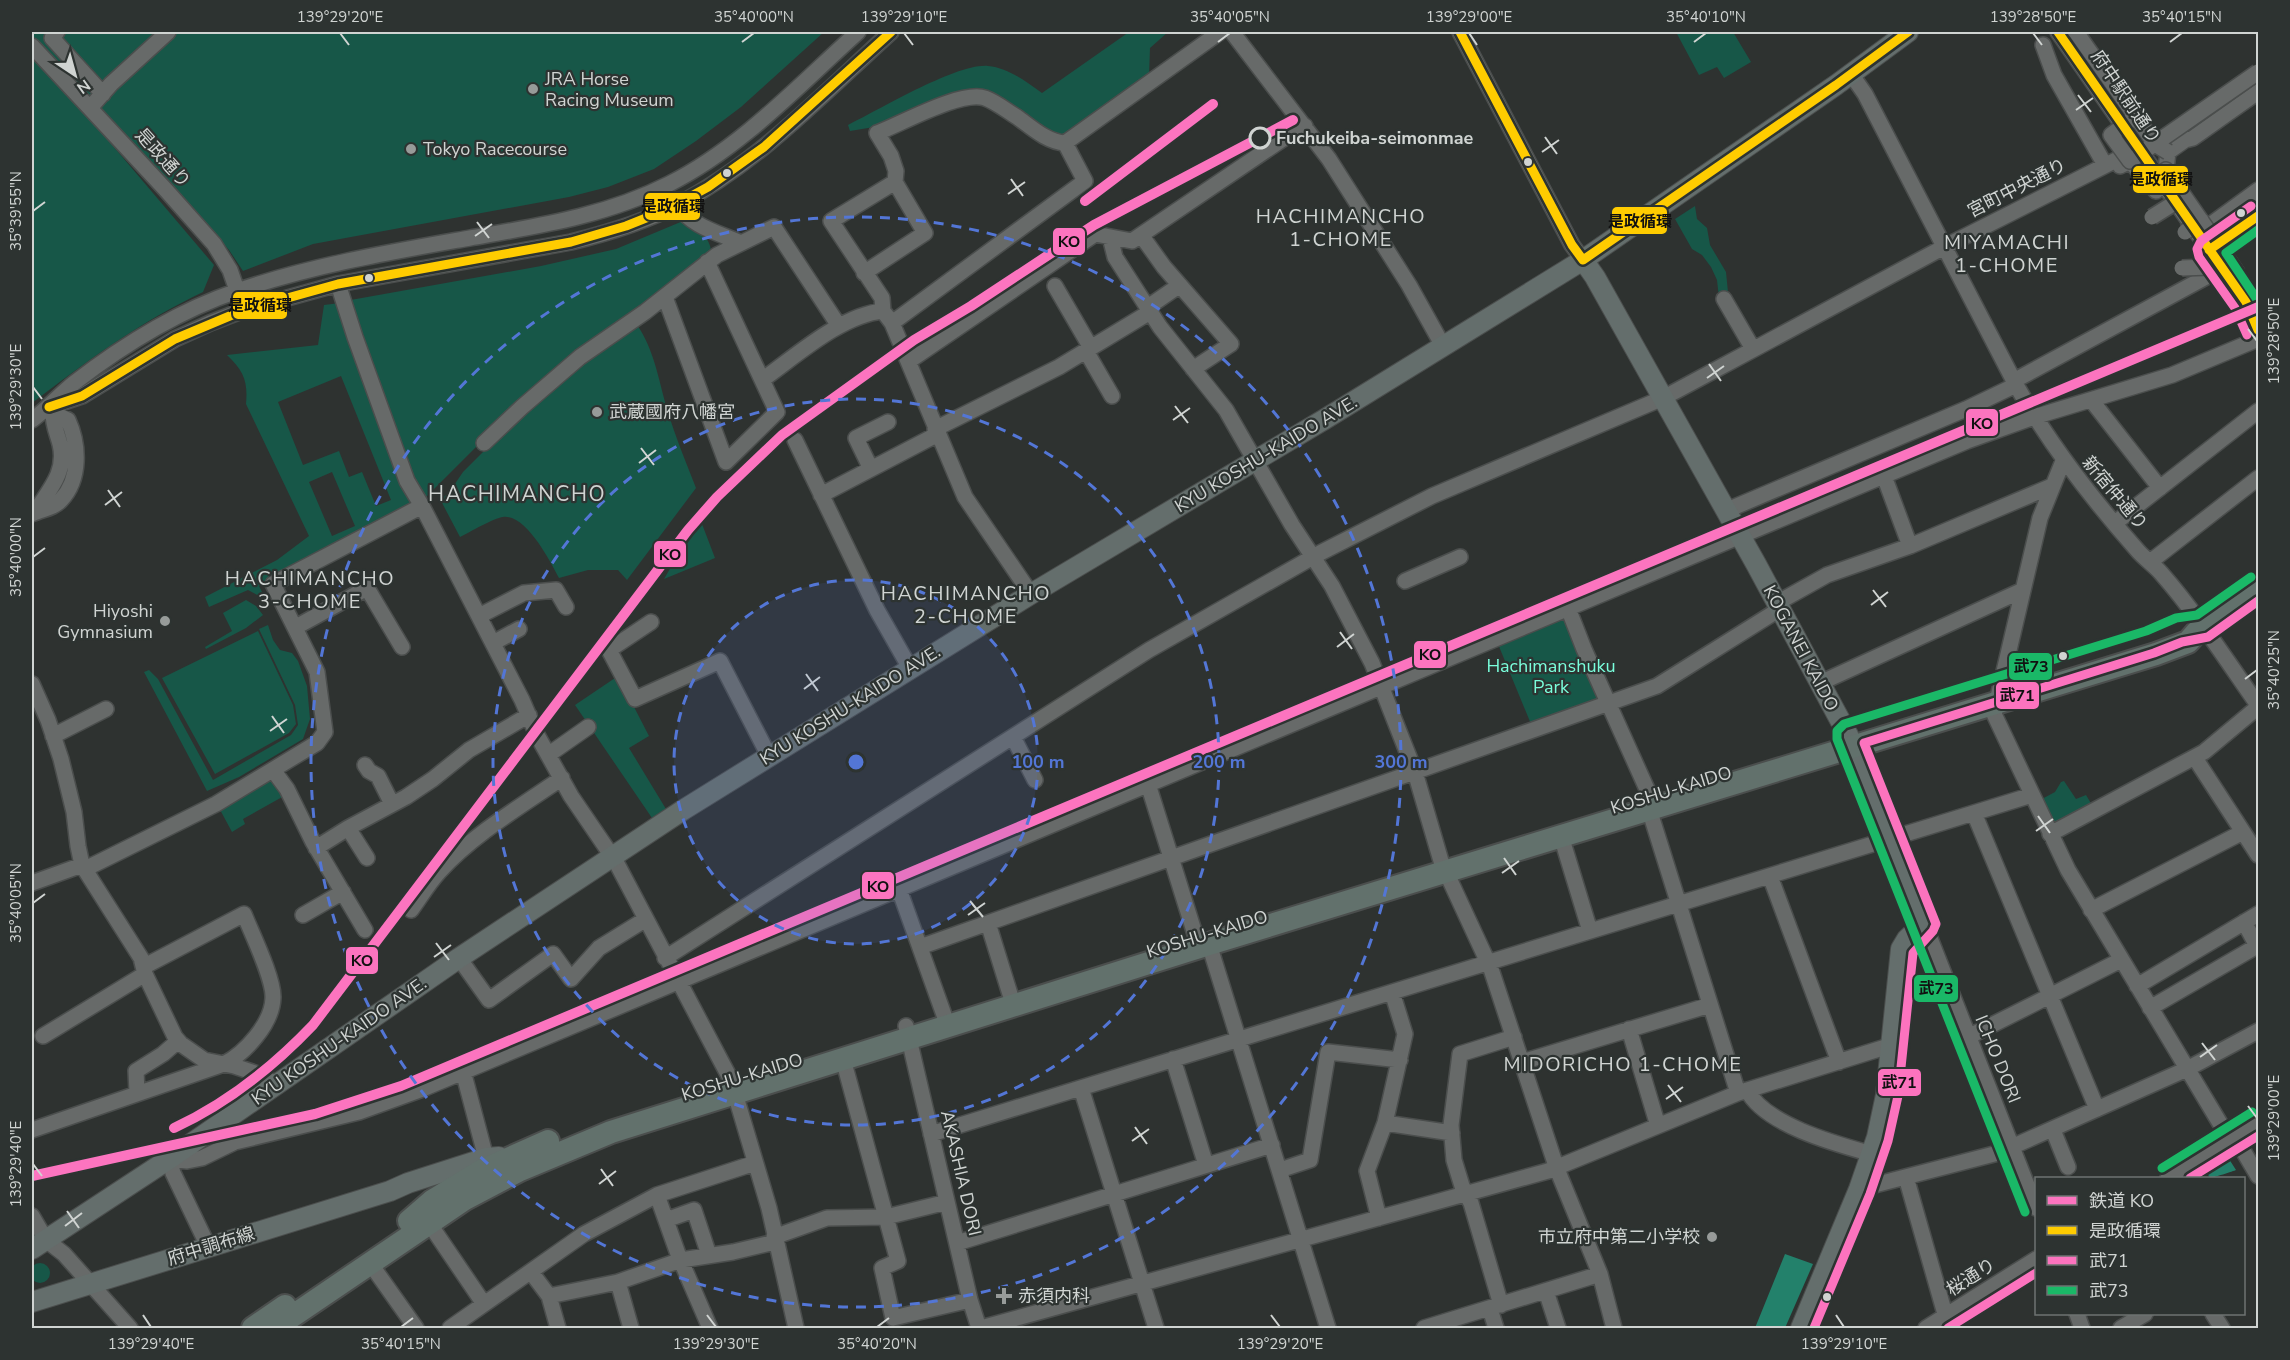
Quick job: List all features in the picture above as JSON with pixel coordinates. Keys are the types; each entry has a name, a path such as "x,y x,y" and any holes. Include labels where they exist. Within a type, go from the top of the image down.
{"highway":[{"name":"KOSHU-KAIDO","path":"275,1329 370,1263 422,1208 465,1199 520,1170 578,1144 732,1086 1997,696 2164,651 2188,642 2202,626 2259,586"},
{"name":"KOSHU-KAIDO","path":"1444,866 1561,836 1651,804"},
{"name":"KOSHU-KAIDO","path":"946,1020 1010,994 1201,943"},
{"name":"KOSHU-KAIDO","path":"253,1329 422,1208 483,1170 513,1155 606,1119 843,1059 907,1032"}],"main road":[{"name":"KYU KOSHU-KAIDO AVE.","path":"39,1245 169,1159 459,958 769,756 1031,594 1256,461 1583,260 1908,32"},
{"name":"KOGANEI KAIDO","path":"1583,260 1595,277 1663,398 1851,741 1924,923"},
{"path":"1801,1329 1872,1154 1886,1095 1901,949 1906,939 1924,923"},
{"name":"府中調布線","path":"32,1302 390,1191 486,1158 513,1155"},
{"path":"390,1191 422,1208"}],"street":[{"path":"57,32 52,38 103,94"},
{"path":"90,108 168,32"},
{"path":"51,410 72,384 110,357 165,322 237,291 365,256 564,222 636,199 686,175 727,147 763,118 858,32"},
{"path":"32,420 82,396 130,365 192,331 244,310 338,284 571,242 607,233 678,205 708,188 740,165 891,32"},
{"path":"864,273 925,233 895,182 896,171 891,156 877,133 964,98 977,97 987,99 1053,141 1065,143 1220,32"},
{"path":"1232,32 1329,159 1396,264 1443,346"},
{"path":"1460,32 1567,235 1583,260"},
{"name":"府中駅前通り","path":"2058,32 2134,156 2209,250 2246,302 2259,330"},
{"path":"2076,32 2155,144 2168,152"},
{"path":"2043,45 2054,75 2101,158"},
{"name":"是政通り","path":"32,46 214,244 230,270 244,310"},
{"path":"2109,171 2155,144 2259,72"},
{"name":"新宿仲通り","path":"1851,74 1865,94 1944,247 2018,381 2034,417 2063,460 2115,523 2160,572 2259,706"},
{"name":"宮町中央通り","path":"665,958 1149,650 1313,557 1432,496 1663,398 1944,247 2118,159 2134,156 2191,126 2259,79"},
{"path":"2168,152 2200,140 2259,92"},
{"path":"2135,117 2111,135 2134,156 2137,172 2150,181 2212,276"},
{"path":"2152,124 2155,144"},
{"path":"909,361 1095,234 1132,241 1305,126"},
{"path":"892,323 1085,181 1065,143"},
{"path":"2168,152 2166,170 2238,274"},
{"path":"2150,181 2166,170"},
{"path":"895,182 831,221 882,298 883,311 892,323 909,361 965,497 1031,594"},
{"path":"2184,232 2203,224 2259,190"},
{"path":"2152,217 2184,197"},
{"path":"678,205 683,214 697,224 741,243"},
{"path":"2209,250 2259,216"},
{"path":"484,443 522,406 580,357 666,297 707,262 774,227 839,326"},
{"path":"1141,235 1231,344 1193,369"},
{"path":"1110,237 1115,256 1149,309 1226,410 1352,622 1382,685 1415,772 1444,866 1489,962 1557,1168 1600,1274 1614,1329"},
{"path":"1725,511 1966,410 2212,276 2225,256"},
{"path":"666,297 726,462 777,412 707,262"},
{"path":"2182,268 2212,276"},
{"path":"338,284 407,481 493,643 537,735 646,919 732,1086 769,1208 796,1329"},
{"path":"821,495 1059,367 1149,309 1180,285"},
{"path":"1055,286 1112,396"},
{"path":"1724,299 1753,350"},
{"name":"府中駅前通り","path":"2246,302 2259,314"},
{"path":"762,381 839,326 872,312 883,311"},
{"path":"110,357 137,348 184,322 192,323 194,326 192,331"},
{"path":"208,1246 173,1173 169,1159 187,1161 202,1158 235,1142 359,1112 463,1071 1967,441 2034,417 2172,375 2259,339"},
{"path":"2092,401 2160,488"},
{"path":"33,513 52,507 62,500 70,485 76,462 76,443 68,420 51,410"},
{"path":"2115,523 2259,411"},
{"path":"871,469 856,438 888,422"},
{"path":"795,440 877,610 910,668"},
{"path":"2063,460 2040,518 1994,714 2068,870 2187,1069 2259,1176"},
{"path":"1884,476 1910,546"},
{"path":"2150,562 2259,478"},
{"path":"920,947 1657,686 1827,575 1910,546 2052,486"},
{"path":"32,883 84,867 216,804 317,742 325,732 317,672 273,584 422,506"},
{"path":"1405,581 1460,557"},
{"path":"296,627 367,588 402,647"},
{"path":"479,616 524,593 556,590 566,607"},
{"path":"1820,683 2023,590"},
{"path":"1568,608 1651,804 1710,1005 1742,1092 1788,1125 1826,1142 1872,1154"},
{"path":"651,622 609,650 635,699 720,661 769,756"},
{"path":"493,643 519,629"},
{"path":"32,684 53,736 74,812 78,846 84,867 127,934 178,1041 204,1060 261,1074 277,1085"},
{"path":"2050,834 2195,758 2259,706"},
{"path":"53,736 106,709"},
{"path":"316,848 433,779 469,750 529,715"},
{"path":"548,755 588,727"},
{"path":"1013,737 1035,780"},
{"path":"2195,758 2259,855"},
{"path":"365,765 369,771 378,776 392,804"},
{"path":"273,770 287,789 316,848 365,930"},
{"path":"411,910 439,871 450,860 562,778"},
{"path":"1148,784 1201,943 1239,1039 1328,1329"},
{"path":"931,1134 2032,795"},
{"path":"1974,813 2097,1109"},
{"path":"348,828 367,858"},
{"path":"2091,910 2243,832"},
{"path":"1561,836 1590,931"},
{"path":"1770,876 1839,1062"},
{"path":"899,889 946,1020"},
{"path":"303,915 343,892"},
{"path":"32,1130 224,1064 237,1057 256,1037 273,999 269,980 244,914 145,970 43,1036"},
{"path":"2137,986 2259,914"},
{"path":"459,958 489,1000 553,954 571,979 599,948 646,919"},
{"path":"2150,1008 2257,946 2244,922"},
{"path":"988,923 1010,994"},
{"name":"ICHO DORI","path":"1924,923 2035,1203"},
{"path":"1968,1037 2121,960"},
{"path":"1379,1218 1367,1171 1385,1123 1405,1034 1392,992"},
{"path":"1522,1062 1710,1005"},
{"path":"1629,1029 1658,1126"},
{"path":"1859,1189 2012,1148 2187,1069 2259,1031"},
{"name":"AKASHIA DORI","path":"907,1032 970,1300 980,1329"},
{"path":"1496,1329 1496,1307 1471,1203 1454,1160 1452,1133 1460,1054 1514,1037"},
{"path":"137,1093 136,1071 163,1054 178,1041"},
{"path":"980,1329 1557,1168 1742,1092 1892,1045"},
{"path":"1280,1170 1310,1160 1328,1052 1400,1060"},
{"path":"843,1059 898,1261 882,1268 893,1318 970,1300"},
{"path":"1173,1059 1206,1166"},
{"path":"463,1071 486,1158"},
{"path":"1081,1088 1156,1329"},
{"path":"2171,1177 2259,1122"},
{"path":"1385,1123 1452,1133"},
{"path":"2053,1130 2068,1167"},
{"path":"957,1243 1272,1145"},
{"path":"450,1328 584,1234 657,1195 755,1162"},
{"path":"1906,1177 1947,1322"},
{"path":"657,1195 710,1329"},
{"path":"549,1296 618,1282 681,1260 733,1252 775,1240 827,1218 886,1217 947,1202"},
{"path":"422,1208 484,1304"},
{"path":"666,1220 693,1210 709,1255"},
{"path":"32,1216 39,1245 64,1254 130,1329"},
{"name":"桜通り","path":"1926,1329 1947,1322 2035,1260"},
{"path":"370,1263 417,1329"},
{"path":"531,1272 549,1296 558,1329"},
{"path":"1424,1329 1600,1274"},
{"path":"618,1282 632,1329"},
{"path":"1546,1291 1558,1329"},
{"path":"2121,1329 2143,1315"},
{"path":"2214,1315 2222,1329"}],"green space":[{"name":"Tokyo Racecourse","path":"32,32 824,32 741,107 654,169 608,187 569,197 313,244 243,271 229,250 32,36"},
{"path":"1129,32 1168,32 1150,48 1149,77 1063,139 989,95 874,127 850,131 848,125 898,99 938,79 974,67 996,67 1017,76 1042,93"},
{"path":"1676,32 1733,32 1751,62 1724,78 1717,67 1699,75"},
{"path":"32,58 74,100 214,265 203,292 136,329 32,403"},
{"path":"1695,206 1697,219 1707,228 1710,245 1726,272 1728,292 1719,298 1717,280 1711,267 1702,255 1692,249 1675,219"},
{"path":"683,221 705,237 711,252 575,354 508,415 423,500 408,477 345,301 541,266 616,249"},
{"path":"340,303 413,504 259,586 264,596 261,597 248,590 209,607 205,597 277,560 309,536 246,404 244,377 227,355 318,345 324,305","holes":["341,376 391,500 376,506 362,472 349,477 339,451 303,465 278,402","332,472 355,526 332,536 309,482"]},
{"path":"637,325 652,355 670,419 696,488 627,580 618,570 588,570 559,578 536,540 528,530 512,518 503,517 488,522 460,537 440,499 448,494 463,472 488,447 582,361"},
{"path":"702,524 715,558 664,579 682,548"},
{"path":"246,600 256,606 263,615 246,628 206,649 205,647 232,631 223,613"},
{"name":"Hachimanshuku Park","path":"1559,618 1566,621 1599,696 1597,701 1531,724 1498,644"},
{"path":"268,625 273,640 280,650 292,653 298,661 307,686 310,719 303,739 239,777 207,791 144,672 149,670 158,679 213,780 291,735 298,725 295,705 259,629"},
{"path":"258,631 293,705 296,724 289,733 215,774 162,678"},
{"path":"618,676 649,736 629,748 666,809 652,818 575,705"},
{"path":"269,778 275,779 284,796 243,819 245,824 232,832 218,806"},
{"path":"2064,781 2076,799 2086,795 2092,805 2055,825 2040,800 2055,792"},
{"path":"40,1263 47,1266 50,1273 47,1280 40,1283 33,1280 30,1273 33,1266"}],"shaded area":[{"path":"2229,1159 2236,1170 2213,1177 2209,1177 2207,1173"},
{"path":"1785,1254 1813,1264 1785,1328 1755,1328"}],"rail line":[{"name":"KO","path":"1085,201 1213,104"},
{"name":"KO","path":"174,1128 231,1096 282,1056 313,1025 688,530 717,497 782,435 914,340 971,306 1094,225 1293,120"},
{"name":"KO","path":"32,1176 315,1114 401,1086 2258,307"}],"transit line":[{"name":"是政循環","path":"49,407 82,396 175,339 244,310 338,284 571,242 626,226 666,210 708,187 764,147 891,32"},
{"name":"是政循環","path":"1460,32 1572,245 1583,260 1836,85 1908,32"},
{"name":"是政循環","path":"2058,32 2246,302 2258,330"},
{"name":"武71","path":"2247,335 2235,308 2199,257 2197,249 2201,241 2251,206"},
{"name":"是政循環","path":"2209,250 2258,216"},
{"name":"武73","path":"2258,230 2226,253 2258,301"},
{"name":"武73","path":"2025,1212 1837,739 1837,731 1844,724 2146,631 2176,618 2197,615 2251,577"},
{"name":"武71","path":"1814,1328 1870,1194 1888,1141 1898,1096 1913,953 1933,931 1936,924 1864,743 2154,653 2182,642 2208,637 2258,601"},
{"name":"武73","path":"2162,1168 2252,1112"},
{"name":"武71","path":"2192,1177 2258,1136"},
{"name":"武71","path":"1948,1328 2035,1274"}],"place":[{"name":"JRA Horse Racing Museum","path":"533,89"},
{"name":"Fuchukeiba-seimonmae","path":"1260,138"},
{"name":"Tokyo Racecourse","path":"411,149"},
{"name":"武蔵國府八幡宮","path":"597,412"},
{"name":"Hiyoshi Gymnasium","path":"165,621"},
{"name":"市立府中第二小学校","path":"1712,1237"},
{"name":"赤須内科","path":"1004,1296"}],"district":[{"name":"HACHIMANCHO 1-CHOME","path":"1341,228"},
{"name":"MIYAMACHI 1-CHOME","path":"2007,254"},
{"name":"HACHIMANCHO","path":"517,494"},
{"name":"HACHIMANCHO 3-CHOME","path":"310,590"},
{"name":"HACHIMANCHO 2-CHOME","path":"966,604"},
{"name":"MIDORICHO 1-CHOME","path":"1623,1064"}]}
